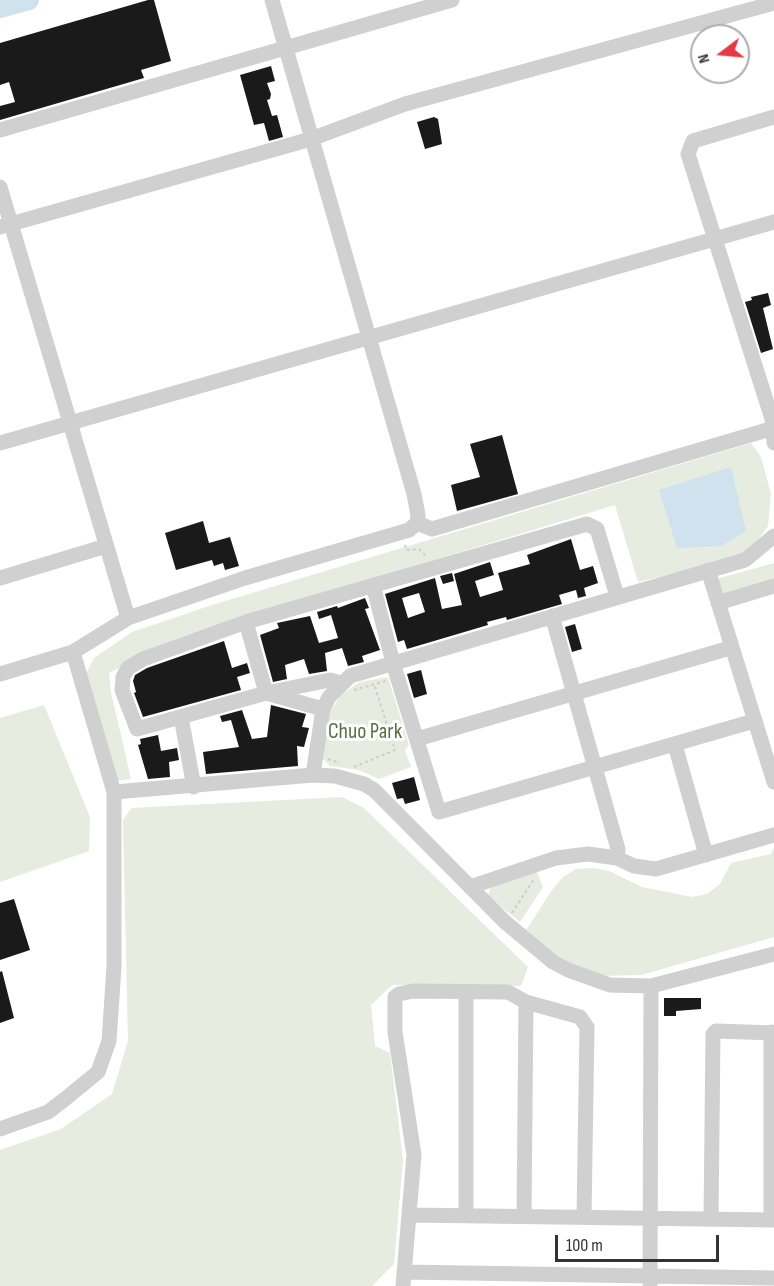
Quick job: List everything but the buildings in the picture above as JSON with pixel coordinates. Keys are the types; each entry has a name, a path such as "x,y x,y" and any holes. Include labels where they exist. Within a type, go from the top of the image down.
{"street":[{"path":"272,0 414,494 417,523"},
{"path":"0,130 452,0"},
{"path":"6,225 311,139 405,104 774,3"},
{"path":"417,523 432,529 773,433 768,389 688,154 693,141 774,117"},
{"path":"0,187 6,225 70,423 128,618"},
{"path":"0,443 774,222"},
{"path":"0,674 72,652 128,618 245,578 409,530 417,523"},
{"path":"347,686 330,680 266,693 137,729 122,690 123,677 128,668 143,659 246,622 587,524 597,529 617,596"},
{"path":"313,775 323,709 329,697 347,686 350,676 745,560 774,537"},
{"path":"0,578 106,546"},
{"path":"708,570 730,648 773,773"},
{"path":"373,585 393,663 439,812 754,721"},
{"path":"718,603 774,586"},
{"path":"552,616 618,849 617,858"},
{"path":"246,622 266,693"},
{"path":"417,740 730,648"},
{"path":"0,1129 48,1112 65,1100 98,1072 109,1041 114,967 114,792 72,652"},
{"path":"266,693 323,709"},
{"path":"181,717 194,787"},
{"path":"675,745 706,855"},
{"path":"114,792 194,787 313,775 353,780 374,790 505,922 553,962 568,970 610,985 651,986 774,954"},
{"path":"470,887 556,858 588,854 617,858 634,866 656,869 774,835"},
{"path":"650,1281 651,986"},
{"path":"584,1217 587,1027 580,1017 526,1002 508,992 413,991 399,994 396,997 395,1032 414,1155 404,1279 650,1281 774,1278"},
{"path":"466,992 466,1215"},
{"path":"524,1215 526,1002"},
{"path":"410,1215 773,1220 773,1033 716,1031 713,1034 711,1219"}],"path":[{"path":"406,550 419,549 435,567"},
{"path":"347,686 374,684 398,678"},
{"path":"352,767 395,750 374,684"},
{"path":"325,758 343,764"},
{"path":"505,922 536,880 531,875"}],"green space":[{"path":"751,443 761,457 771,494 768,526 758,540 737,558 638,582 615,505 178,638 109,673 111,692 131,779 115,781 84,677 94,658 132,632 212,605"},
{"path":"774,563 774,580 718,596 713,580"},
{"name":"Chuo Park","path":"388,677 409,745 405,750 411,767 379,779 359,770 330,766 321,757 329,713 342,694 360,682"},
{"path":"44,705 90,817 89,851 0,882 0,718"},
{"path":"342,797 364,808 528,967 521,986 392,985 371,1005 375,1046 390,1053 403,1160 394,1264 372,1286 0,1286 0,1150 61,1129 112,1094 128,1041 123,821 127,814 132,808"},
{"path":"774,847 774,937 641,975 597,976 545,952 525,932 552,890 563,877 576,869 593,868 609,871 642,887 692,897 707,894 720,884 731,863 771,854"},
{"path":"536,870 543,887 520,922 488,896 492,882"}],"water":[{"path":"731,467 746,531 721,546 677,548 659,490"}],"waterway":[{"path":"0,8 29,0"}]}
